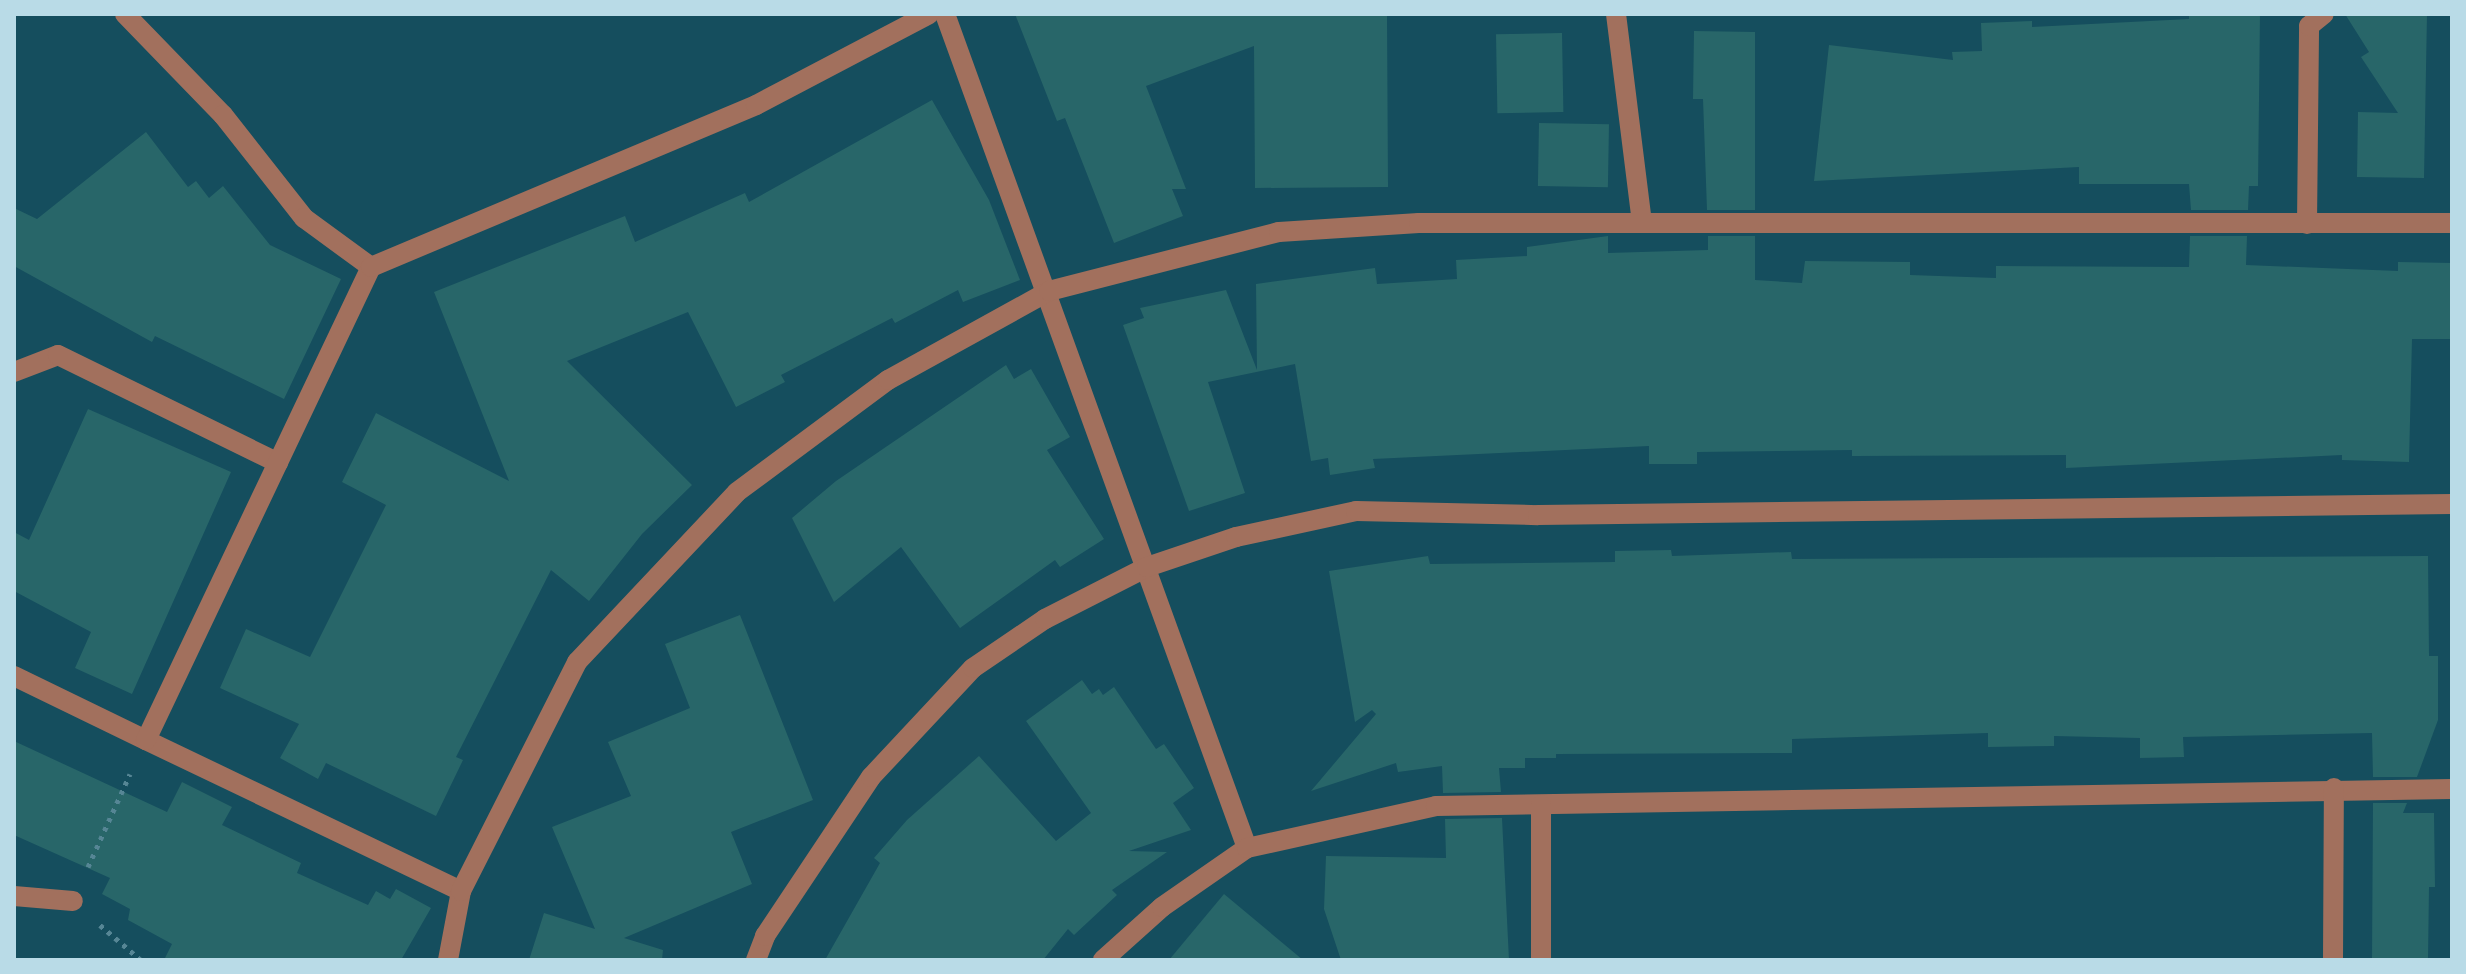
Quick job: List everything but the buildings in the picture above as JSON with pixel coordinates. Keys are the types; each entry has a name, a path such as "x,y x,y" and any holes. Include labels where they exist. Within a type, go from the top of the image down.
{"lane":[{"path":"125,14 223,115 304,218 371,267"},
{"path":"146,740 371,267 756,105 929,14"},
{"path":"945,14 1049,291 1247,848"},
{"path":"1616,14 1642,222"},
{"path":"2307,224 2309,26 2324,14"},
{"path":"448,960 461,891 577,662 737,492 888,380 1049,291 1279,232 1419,223 2452,223"},
{"path":"14,372 58,355 278,463"},
{"path":"756,960 765,936 871,777 973,668 1045,619 1147,567 1236,537 1356,511 1570,515 2452,504"},
{"path":"14,676 461,891"},
{"path":"1103,960 1162,907 1247,848 1436,806 2334,788 2452,789"},
{"path":"2333,960 2334,788"},
{"path":"1541,805 1541,960"},
{"path":"14,896 73,901"}],"path":[{"path":"141,960 73,901 146,740"}]}
